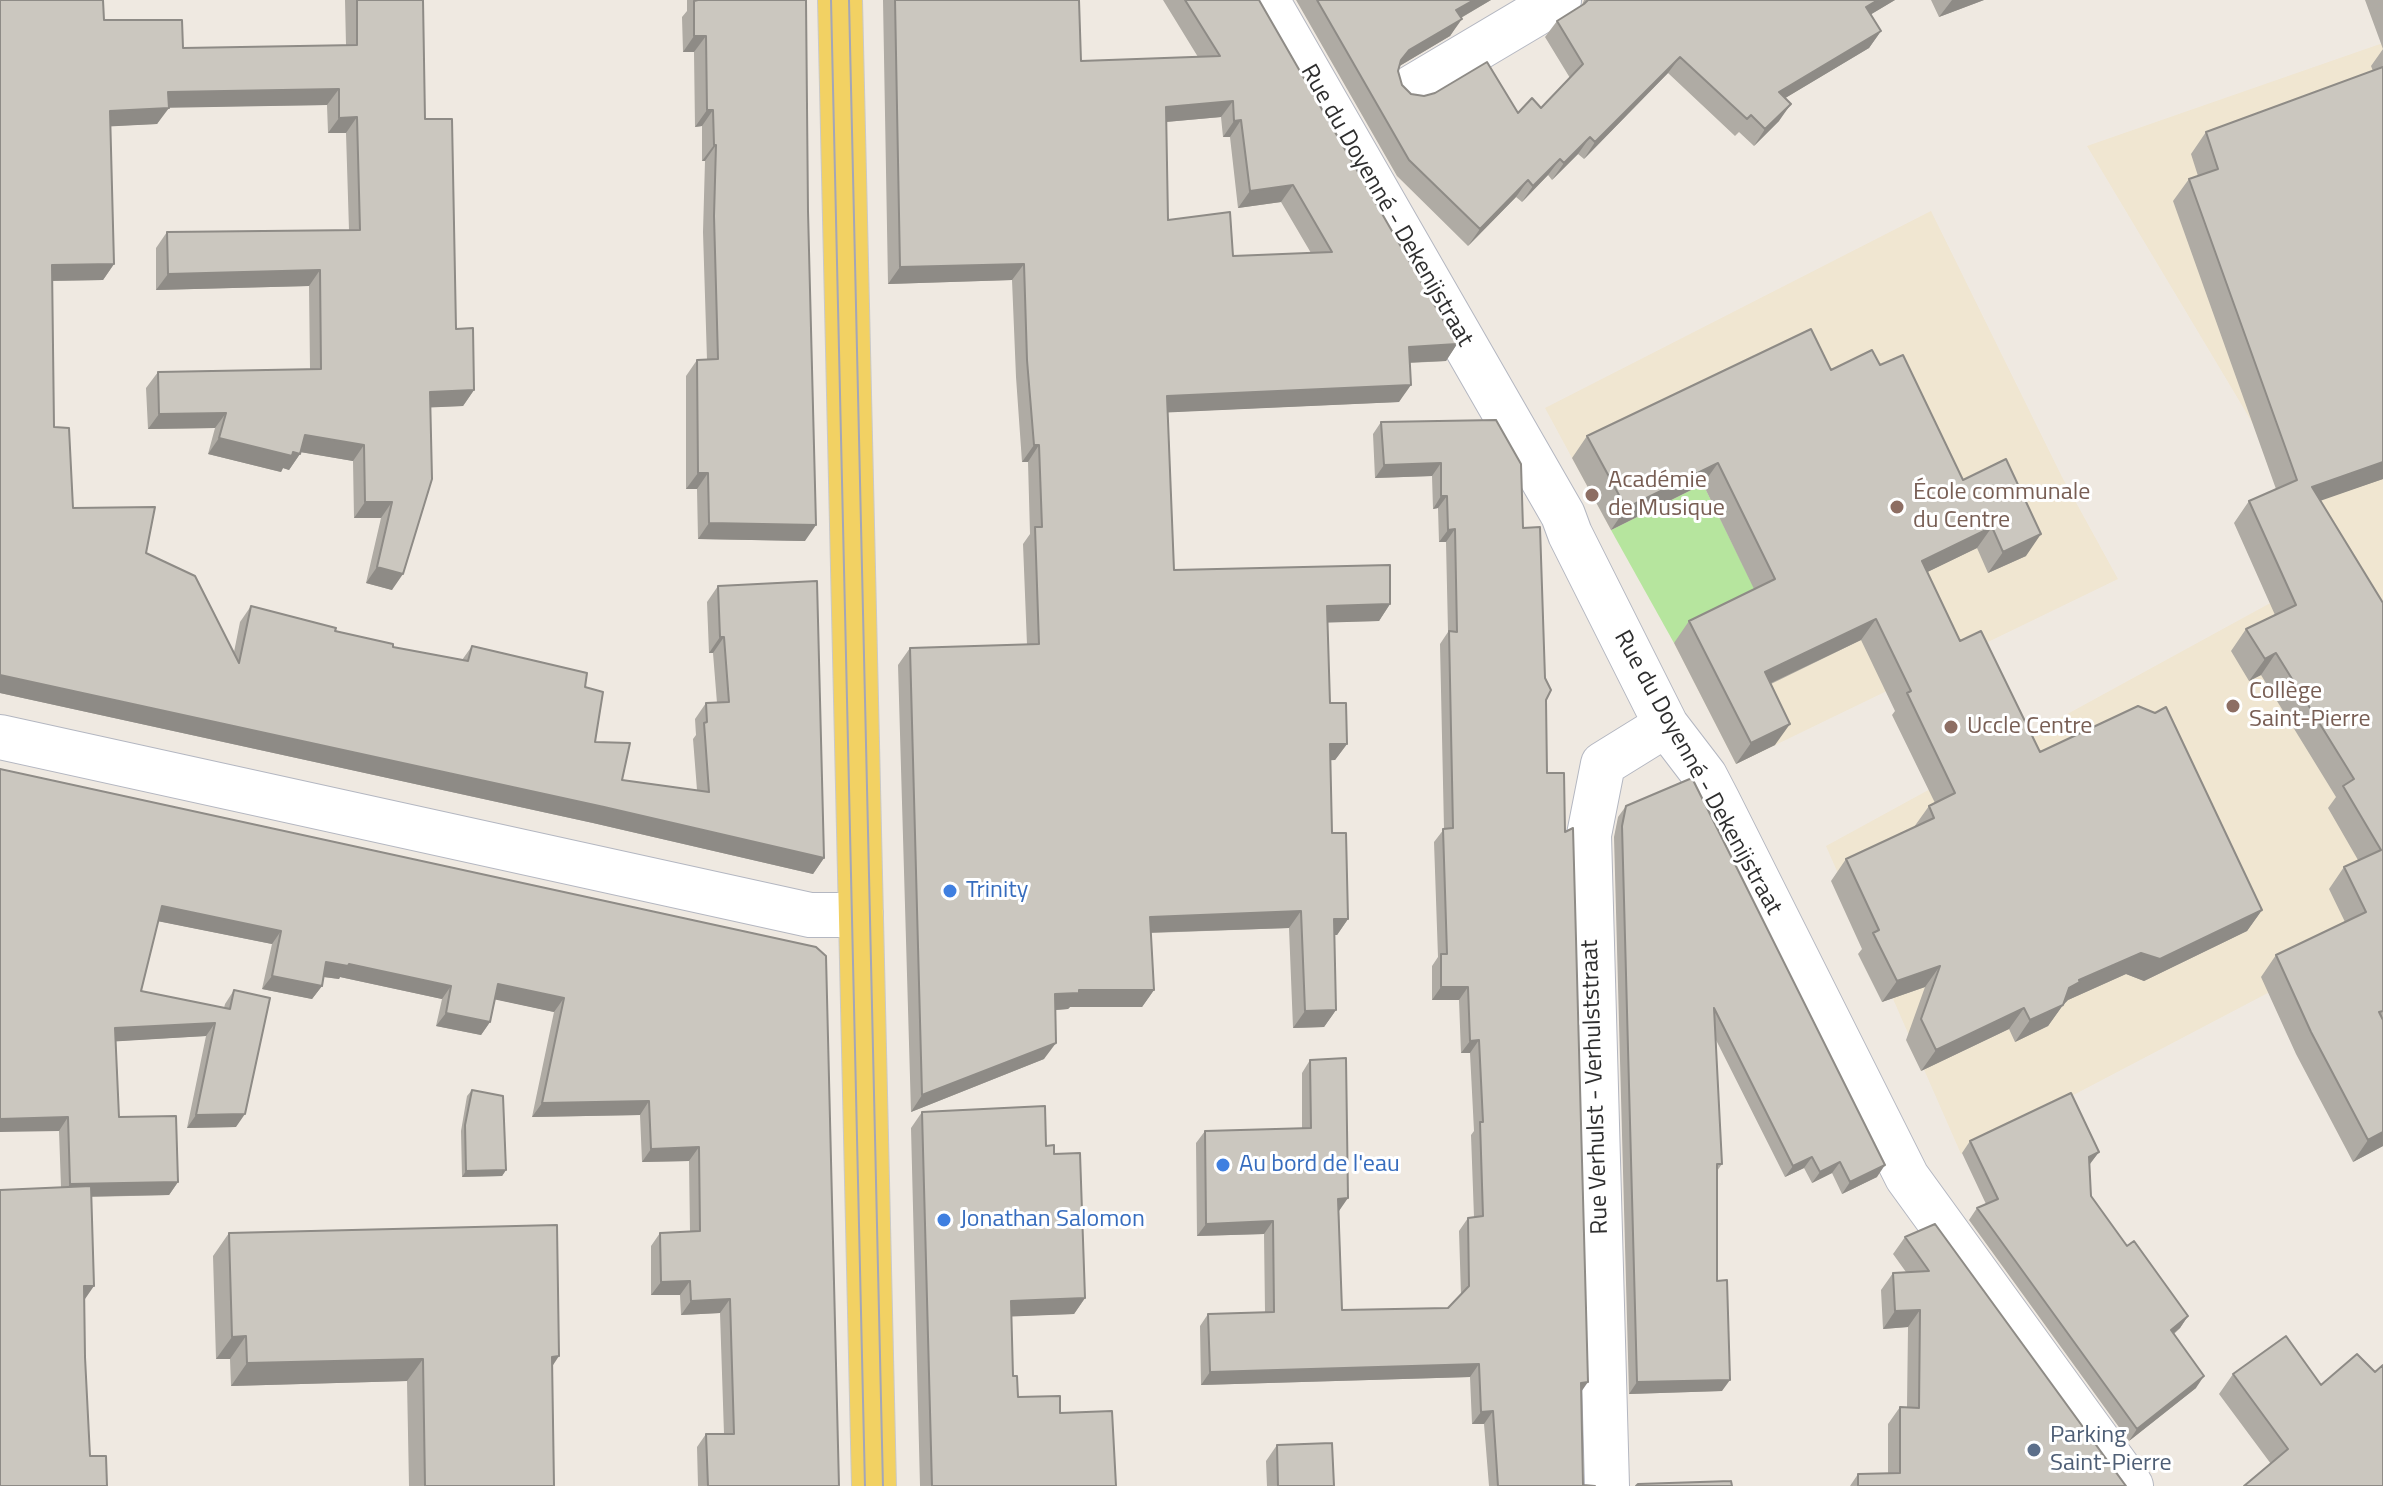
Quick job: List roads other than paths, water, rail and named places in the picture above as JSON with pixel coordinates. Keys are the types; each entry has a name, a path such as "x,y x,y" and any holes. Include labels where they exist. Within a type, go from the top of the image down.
{"main road":[{"path":"840,0 874,1486"}],"street":[{"name":"Rue du Doyenné - Dekenijstraat","path":"1267,0 1356,119 1563,515 1666,725 1705,776 1907,1177 2131,1486"},
{"path":"1411,88 1559,0"},
{"name":"Rue Verhulst - Verhulststraat","path":"1607,1486 1589,835 1603,764 1666,725"},
{"path":"0,737 810,915 861,915"}],"tram line":[{"path":"831,0 865,1486"},
{"path":"849,0 883,1486"}],"place":[{"name":"Académie de Musique","path":"1592,495"},
{"name":"École communale du Centre","path":"1897,507"},
{"name":"Collège Saint-Pierre","path":"2233,706"},
{"name":"Uccle Centre","path":"1951,727"},
{"name":"Trinity","path":"950,891"},
{"name":"Au bord de l'eau","path":"1223,1165"},
{"name":"Jonathan Salomon","path":"944,1220"},
{"name":"Parking Saint-Pierre","path":"2034,1450"}]}
